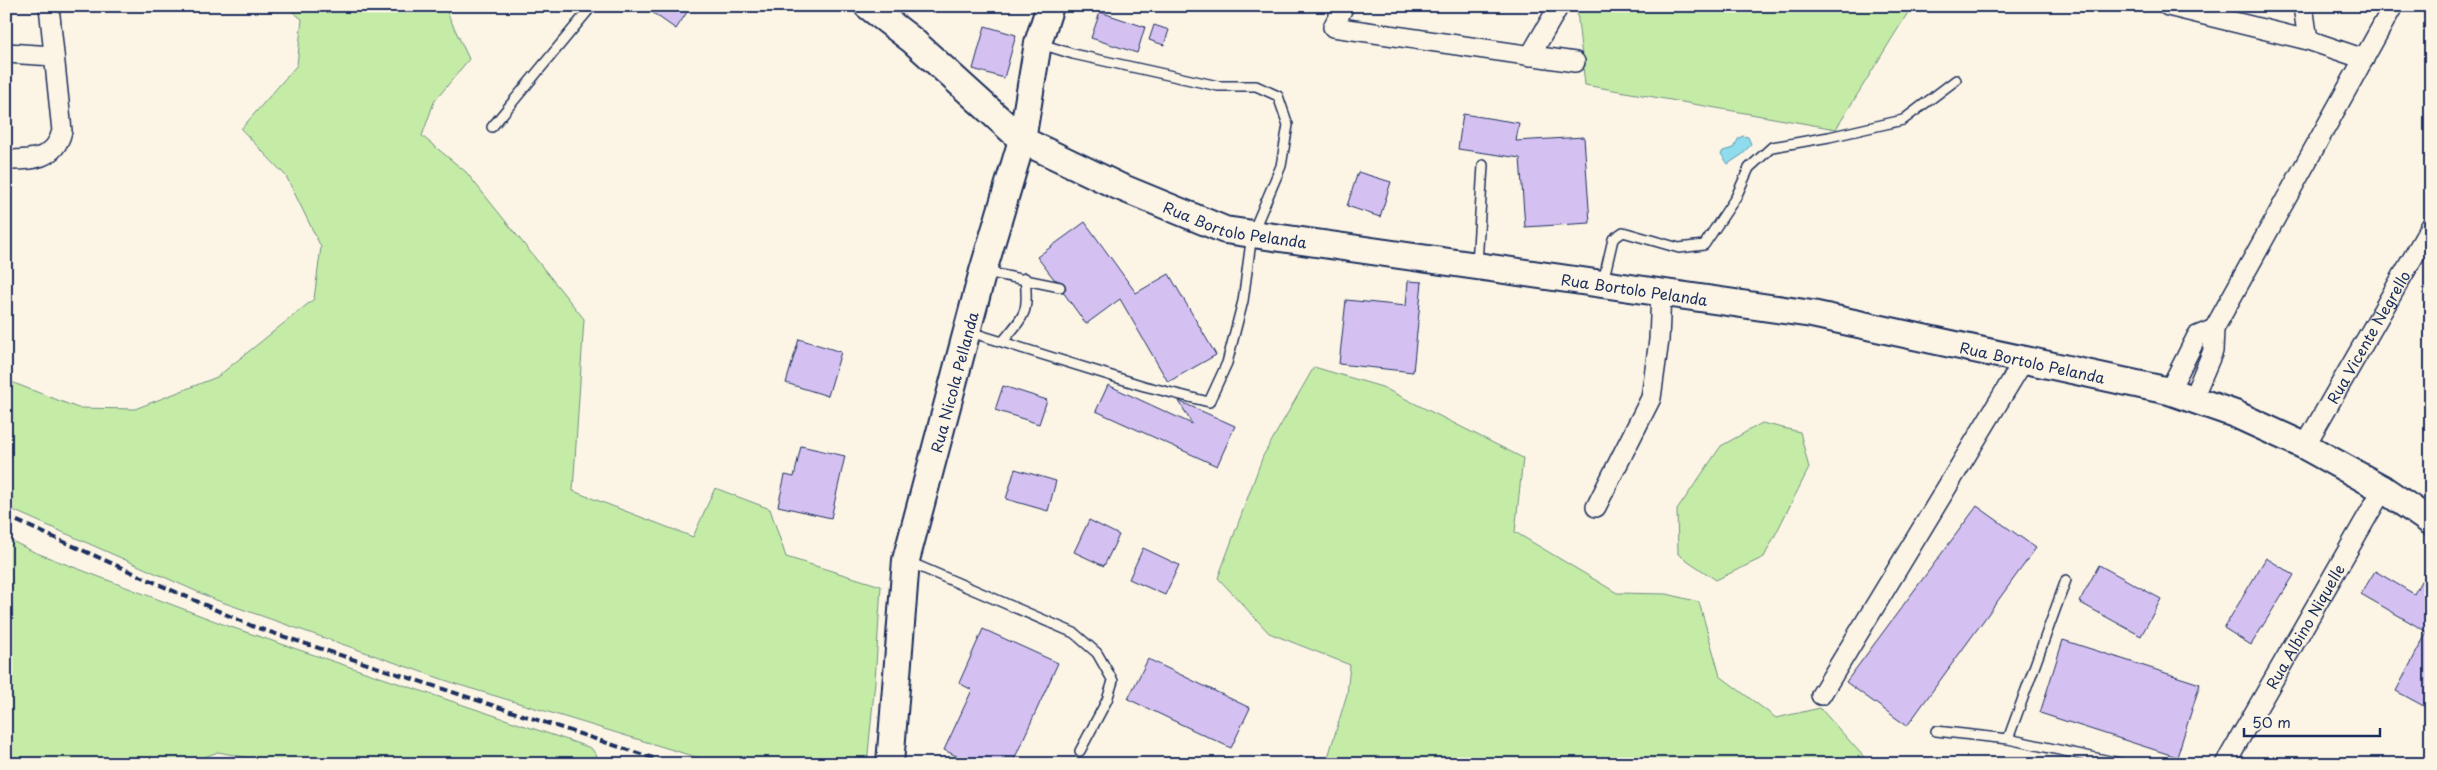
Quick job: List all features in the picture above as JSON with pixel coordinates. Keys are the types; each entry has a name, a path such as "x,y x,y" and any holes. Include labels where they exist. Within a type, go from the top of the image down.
{"street":[{"path":"6,160 39,158 51,151 59,142 62,131 49,6"},
{"name":"Rua Bortolo Pelanda","path":"868,6 912,40 1022,140 1118,186 1225,230 1812,314 2169,391 2194,398 2304,446 2383,489 2431,522"},
{"name":"Rua Nicola Pellanda","path":"890,764 906,560 983,271 1022,140 1038,43 1050,6"},
{"path":"1344,6 1333,27 1575,62"},
{"path":"1530,56 1559,6"},
{"path":"2168,6 2308,40 2364,59"},
{"path":"2303,6 2308,40"},
{"path":"2194,398 2213,351 2214,329 2394,6"},
{"path":"6,53 54,56"},
{"name":"Rua Vicente Negrello","path":"2304,446 2431,226"},
{"path":"1596,507 1652,398 1659,340 1661,293"},
{"path":"2169,391 2197,336 2214,329"},
{"path":"1821,695 2024,360"},
{"name":"Rua Albino Niquelle","path":"2224,764 2383,489"}],"lane":[{"path":"492,127 592,6"},
{"path":"967,332 1003,341 1144,386 1209,402 1228,363 1243,302 1252,234 1281,166 1288,125 1278,96 1256,86 1218,86 1073,54 1038,43"},
{"path":"1603,284 1613,239 1623,232 1679,248 1704,245 1736,196 1749,168 1772,147 1829,137 1903,120 1956,80"},
{"path":"1477,266 1483,165"},
{"path":"983,271 1025,278 1060,287"},
{"path":"1003,341 1024,316 1027,301 1025,278"},
{"path":"906,560 1074,633 1097,653 1113,681 1107,700 1080,751"},
{"path":"2008,739 2066,580"},
{"path":"1936,731 2008,739 2124,764"}],"green space":[{"path":"285,6 444,6 469,59 434,102 422,136 466,172 584,319 573,491 693,537 715,488 770,509 786,557 881,586 867,764 719,764 456,684 216,600 6,507 6,380 78,408 135,409 217,377 314,299 321,247 286,176 241,129 297,65 302,19"},
{"path":"1605,6 1912,6 1836,129 1585,85 1577,11"},
{"path":"1314,367 1382,387 1523,458 1515,532 1617,593 1667,594 1699,602 1720,676 1776,718 1820,708 1864,757 1861,764 1326,764 1347,694 1350,665 1269,633 1218,578 1263,456"},
{"path":"1762,423 1800,432 1809,468 1764,557 1716,580 1678,554 1677,510 1721,446"},
{"path":"6,538 34,552 228,626 591,748 603,764 281,764 218,752 186,764 6,764"}],"water":[{"path":"1743,136 1748,137 1751,144 1743,154 1728,164 1721,154 1723,151 1733,148 1739,138"}],"building":[{"path":"643,6 691,6 676,29"},
{"path":"1100,12 1145,27 1137,53 1091,38"},
{"path":"1154,25 1169,30 1164,45 1149,40"},
{"path":"985,26 1016,35 1004,78 973,69"},
{"path":"1463,114 1519,123 1516,141 1584,137 1590,223 1525,227 1520,158 1458,149"},
{"path":"1358,172 1391,182 1380,217 1347,206"},
{"path":"1085,222 1136,293 1169,274 1216,355 1168,382 1120,299 1086,324 1063,292 1066,288 1064,283 1054,279 1037,257"},
{"path":"1408,281 1422,282 1413,372 1339,364 1346,300 1406,306"},
{"path":"799,339 841,352 828,396 786,383"},
{"path":"1108,385 1192,424 1179,401 1235,426 1217,466 1096,411"},
{"path":"1003,386 1047,400 1039,424 995,410"},
{"path":"801,446 845,456 831,518 778,506 785,475 794,477"},
{"path":"1015,469 1056,481 1048,511 1006,499"},
{"path":"1977,506 2036,548 1907,726 1846,682"},
{"path":"1089,520 1119,535 1104,566 1074,552"},
{"path":"1143,548 1179,565 1165,595 1129,579"},
{"path":"2266,558 2294,575 2251,645 2224,628"},
{"path":"2099,565 2161,599 2141,636 2079,602"},
{"path":"2375,571 2414,594 2421,581 2431,586 2431,710 2396,691 2427,632 2361,594"},
{"path":"983,629 1058,663 1012,764 973,764 944,750 972,690 959,683"},
{"path":"2063,640 2200,684 2177,757 2040,713"},
{"path":"1148,659 1250,708 1231,748 1128,699"}],"railway":[{"path":"6,516 252,626 671,764"}]}
